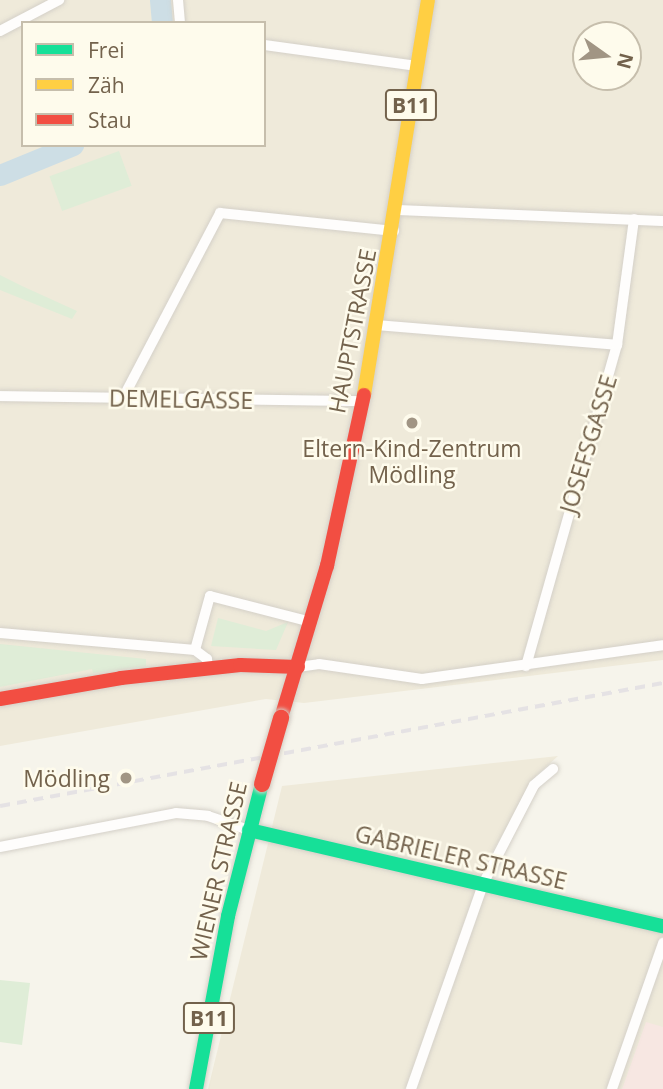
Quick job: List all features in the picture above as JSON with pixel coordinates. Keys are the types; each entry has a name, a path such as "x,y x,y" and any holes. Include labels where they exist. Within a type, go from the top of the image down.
{"main road":[{"name":"HAUPTSTRASSE","path":"298,667 312,622 363,401 394,231 428,0"},
{"path":"0,699 208,669 298,667"},
{"name":"WIENER STRASSE","path":"195,1089 249,830 298,667"},
{"name":"GABRIELER STRASSE","path":"249,830 663,926"}],"street":[{"path":"0,31 59,0"},
{"path":"178,0 180,21"},
{"path":"266,45 418,66"},
{"path":"397,210 663,221"},
{"path":"123,398 220,213 394,231"},
{"name":"JOSEFSGASSE","path":"526,666 617,345 634,219"},
{"path":"375,325 617,345"},
{"name":"DEMELGASSE","path":"0,396 363,401"},
{"path":"195,650 210,596 312,622"},
{"path":"0,633 195,650 207,659 208,669"},
{"path":"298,667 319,664 422,679 663,645"},
{"path":"411,1089 483,884 534,785 553,769"},
{"path":"0,847 176,813 208,816 249,830"},
{"path":"612,1089 663,943"}],"shaded area":[{"path":"0,0 663,0 663,660 304,703 266,699 0,746"},
{"path":"558,756 536,776 479,875 663,917 663,1089 208,1089 282,786"},
{"path":"646,1022 663,1027 663,1089 622,1089"}],"green space":[{"path":"119,151 132,186 62,211 49,176"},
{"path":"0,275 77,311 72,319 0,290"},
{"path":"218,618 266,631 288,622 276,650 211,646"},
{"path":"0,644 146,659 146,666 93,673 92,669 0,687"},
{"path":"0,980 30,983 22,1045 0,1042"}],"waterway":[{"path":"160,0 162,21"},
{"path":"0,175 68,147"}],"railway":[{"path":"0,806 663,683"}],"traffic: fast":[{"path":"196,1089 228,916 262,784"},
{"path":"249,830 663,926"}],"traffic: slow":[{"path":"364,395 428,0"}],"traffic: jam":[{"path":"281,718 327,566 364,395"},
{"path":"0,699 121,678 240,665 298,667"},
{"path":"262,784 281,718"}],"place":[{"name":"Eltern-Kind-Zentrum Mödling","path":"412,423"},
{"name":"Mödling","path":"126,778"}]}
